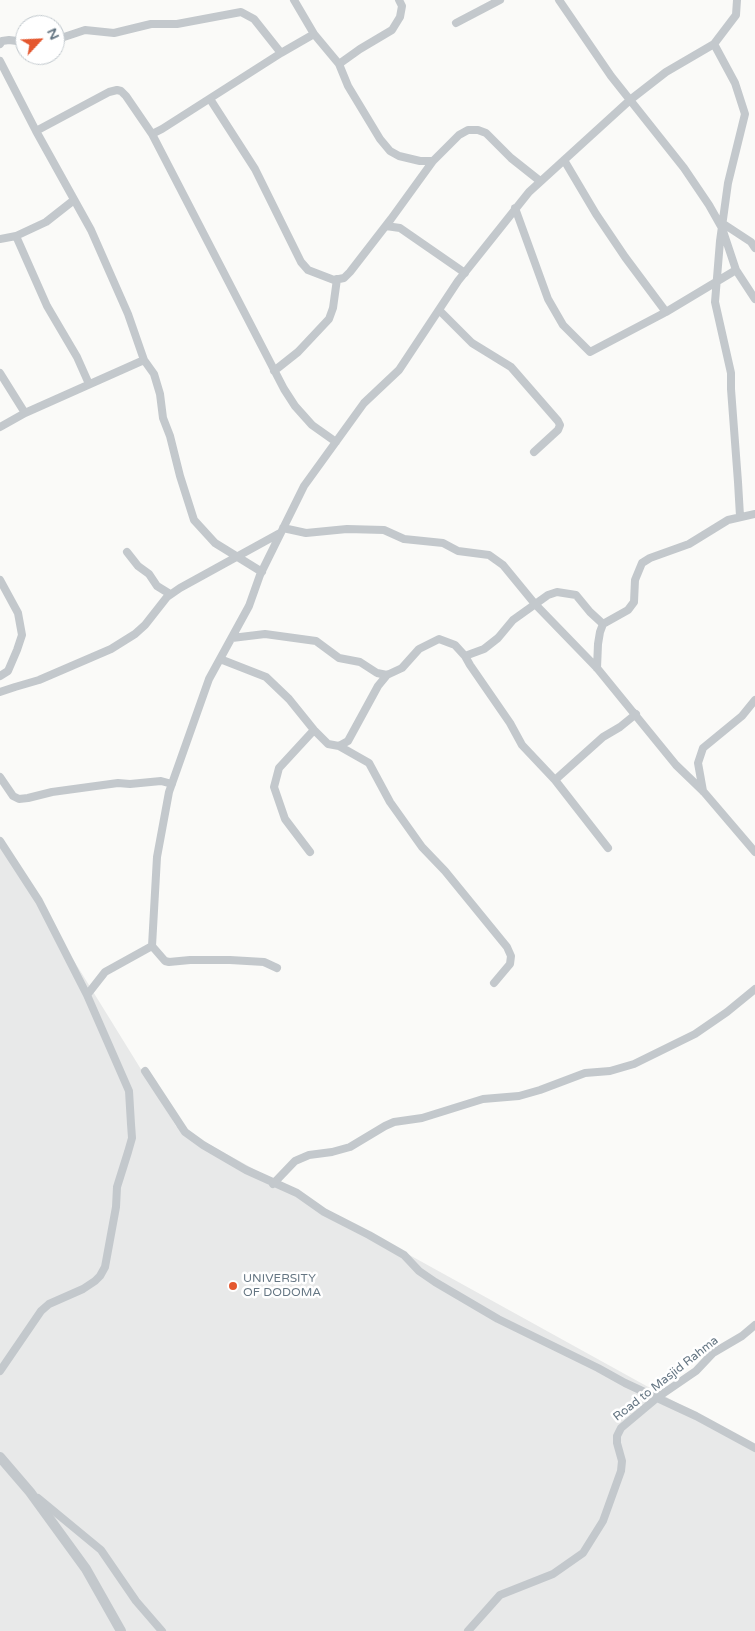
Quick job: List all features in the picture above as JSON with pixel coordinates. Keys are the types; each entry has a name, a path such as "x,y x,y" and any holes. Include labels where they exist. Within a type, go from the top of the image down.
{"street":[{"path":"294,0 314,34 339,64 348,86 380,139 390,151 399,156 420,161 433,161"},
{"path":"339,64 360,48 392,30 400,17 402,6 399,0"},
{"path":"456,23 500,0"},
{"path":"559,0 611,76 684,168 709,205 722,226 736,270 755,299"},
{"path":"277,968 264,962 230,960 169,962 165,961 152,946 160,834 172,784 203,693 249,606 262,572 304,486 364,403 399,370 438,310 515,208 540,181 630,100 666,72 714,44 736,15 737,0"},
{"path":"65,37 86,30 114,32 152,24 177,24 241,12 254,19 280,53"},
{"path":"152,134 280,53 314,34"},
{"path":"0,44 2,41 15,41"},
{"path":"714,44 735,83 745,114 728,183 722,226 716,302 731,373 730,389 740,516"},
{"path":"0,61 91,230 124,306 144,360 154,374 160,394 163,418 194,520 215,543 262,572"},
{"path":"36,131 109,92 117,90 126,96 152,134 274,371 295,406 312,425 336,442"},
{"path":"210,99 254,168 301,262 308,270 334,280 344,278 350,272 433,161 459,135 468,130 478,130 486,133 511,158 540,181"},
{"path":"564,160 620,250 666,312"},
{"path":"0,239 16,236 46,222 74,200"},
{"path":"515,208 548,299 563,324 590,352 666,312 736,270"},
{"path":"386,226 400,228 465,273"},
{"path":"722,226 751,242 755,248"},
{"path":"16,236 47,306 77,357 89,384"},
{"path":"274,371 298,352 329,319 338,279"},
{"path":"438,310 472,343 511,367 558,421 560,425 558,430 534,452"},
{"path":"0,427 25,413 144,360"},
{"path":"0,373 25,413"},
{"path":"597,668 598,644 603,624 628,610 634,602 635,580 642,563 650,558 689,544 720,524 740,516 755,514"},
{"path":"0,692 39,680 112,649 140,630 158,606 170,594 282,531 306,533 346,529 384,530 404,539 443,544 458,551 489,555 502,565 535,604 597,668 676,765 703,790 755,852"},
{"path":"127,552 138,566 149,574 157,586 170,594"},
{"path":"0,580 18,613 22,635 8,671 0,676"},
{"path":"465,656 484,649 498,638 513,620 548,595 557,592 576,595 603,624"},
{"path":"232,638 264,634 316,641 339,658 360,662 377,673 387,675"},
{"path":"339,746 348,741 378,686 387,675 402,668 419,649 439,639 455,644 510,723 522,745 555,780 608,848"},
{"path":"220,659 266,677 289,699 328,744 339,746 369,763 390,802 422,847 445,871 507,947 511,956 510,964 494,983"},
{"path":"703,790 698,763 703,748 742,716 755,700"},
{"path":"555,780 603,737 620,727 636,714"},
{"path":"310,852 285,819 274,787 279,768 314,730"},
{"path":"0,777 13,796 19,799 118,782 130,784 160,781 172,784"},
{"path":"0,840 39,901 87,995 129,1091 132,1124 132,1138 117,1186 116,1207 105,1267 95,1281 83,1289 49,1304 41,1311 0,1371"},
{"path":"87,995 105,972 152,946"},
{"path":"273,1184 295,1161 309,1155 350,1147 394,1122 422,1118 483,1099 520,1096 586,1073 610,1071 634,1064 695,1034 727,1012 755,989"},
{"path":"145,1071 185,1132 190,1136 246,1170 296,1193 324,1212 404,1255 419,1271 435,1282 498,1319 625,1383 658,1397 755,1448"},
{"name":"Road to Masjid Rahma","path":"468,1631 500,1595 553,1574 584,1553 603,1521 621,1472 622,1461 617,1443 618,1431 658,1397 696,1371 714,1353 742,1336 755,1325"},
{"path":"0,1457 30,1492 86,1569 121,1631"},
{"path":"30,1492 101,1550 136,1601 162,1631"}],"shaded area":[{"name":"UNIVERSITY OF DODOMA","path":"0,841 176,1126 755,1446 755,1631 0,1631"}],"place":[{"name":"UNIVERSITY OF DODOMA","path":"233,1286"}]}
